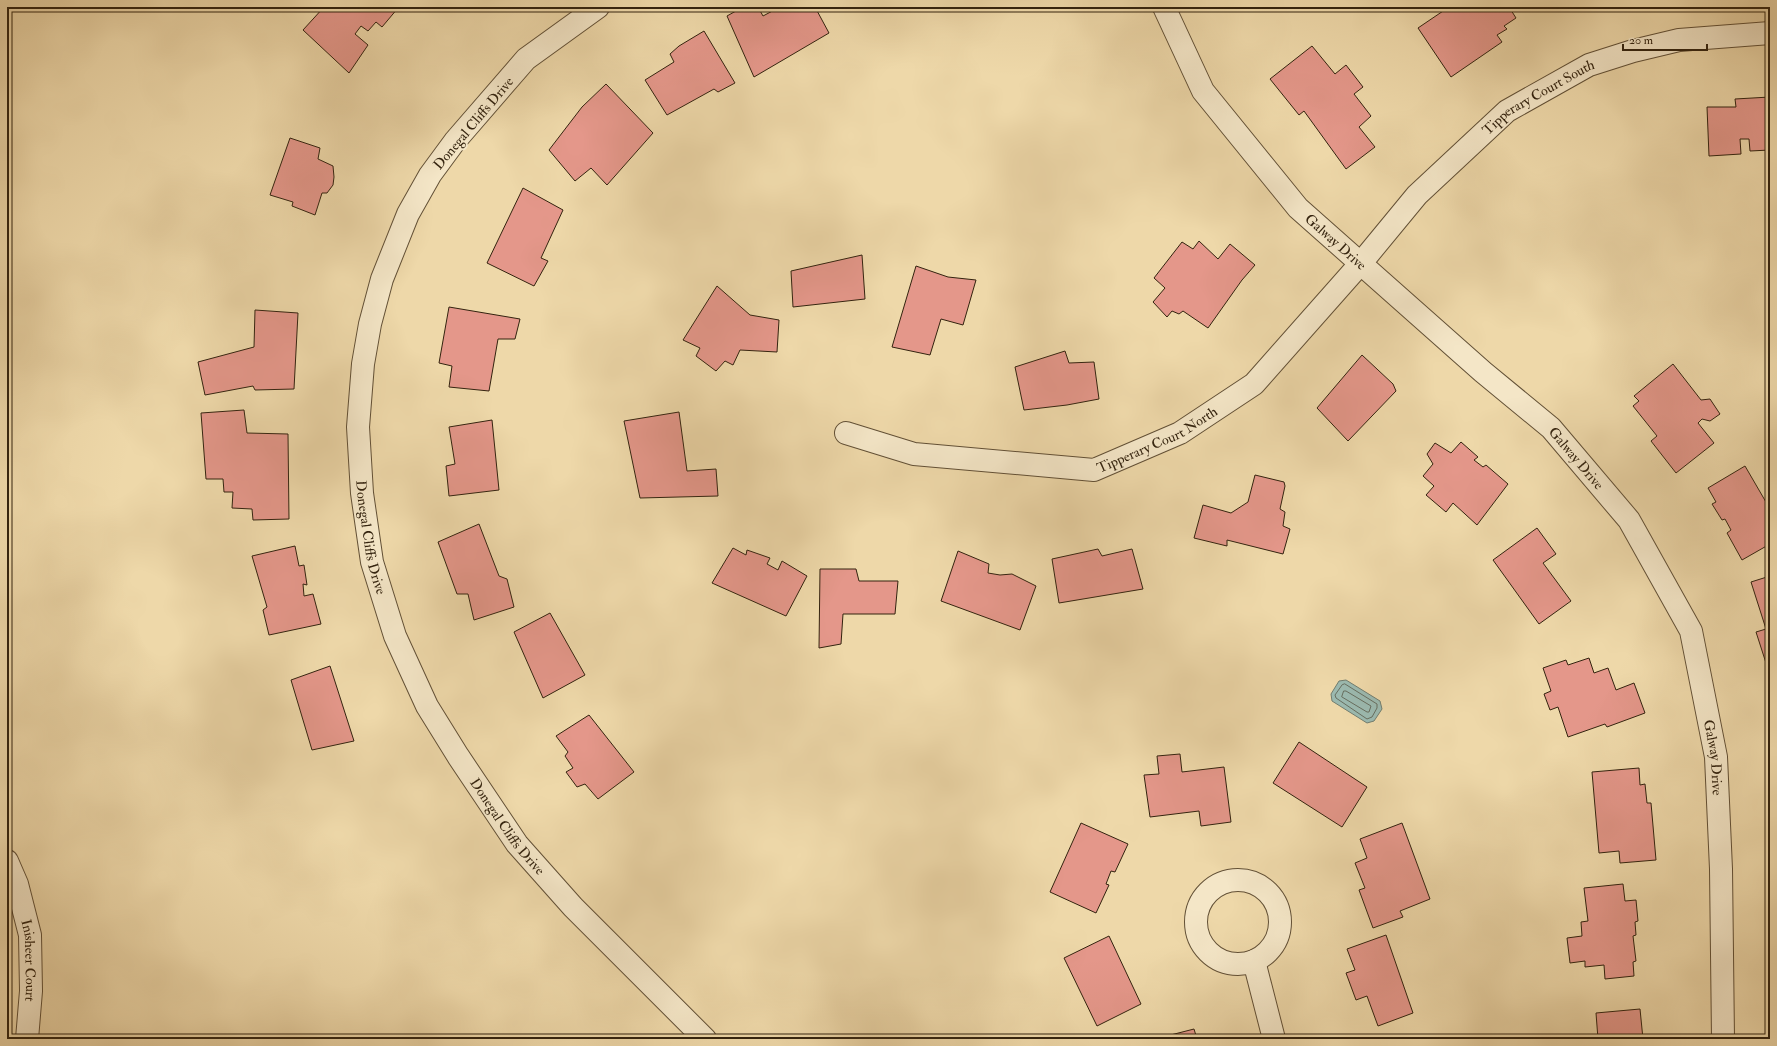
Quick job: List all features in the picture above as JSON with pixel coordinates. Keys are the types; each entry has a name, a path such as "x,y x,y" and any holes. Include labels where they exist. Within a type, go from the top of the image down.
{"street":[{"name":"Donegal Cliffs Drive","path":"598,7 526,60 455,141 430,175 408,214 382,279 370,324 363,364 358,427 362,493 372,562 395,636 427,706 458,756 517,844 573,907 706,1039"},
{"name":"Galway Drive","path":"1164,7 1203,91 1298,208 1483,372 1551,428 1629,520 1691,631 1716,757 1721,869 1723,1039"},
{"name":"Tipperary Court South","path":"1361,263 1417,195 1507,111 1589,65 1679,40 1770,33"},
{"name":"Tipperary Court North","path":"846,433 914,454 1094,470 1180,432 1254,384 1361,263"},
{"name":"Inisheer Court","path":"7,861 17,884 30,935 31,991 27,1039"},
{"path":"1254,961 1274,1039"}],"water":[{"path":"1346,680 1380,701 1382,709 1374,721 1367,723 1332,701 1331,694 1339,681"}],"building":[{"path":"324,7 398,8 382,27 376,22 368,31 361,26 355,34 368,45 349,73 303,30"},
{"path":"743,7 758,7 763,16 780,7 815,7 829,33 754,77 727,16"},
{"path":"1449,7 1509,7 1516,18 1504,26 1507,29 1497,35 1502,42 1451,77 1418,28"},
{"path":"704,31 735,83 718,92 714,89 667,115 645,80 674,62 670,54 679,46"},
{"path":"1312,46 1335,74 1346,65 1363,87 1354,94 1371,116 1359,127 1375,147 1346,169 1304,111 1299,115 1270,79"},
{"path":"606,84 653,133 607,185 591,168 575,181 549,150 582,107"},
{"path":"1770,97 1770,150 1750,151 1749,139 1740,139 1741,154 1709,156 1707,107 1736,107 1735,99"},
{"path":"290,138 320,148 318,159 333,166 333,185 327,193 322,193 315,215 292,206 293,202 270,195"},
{"path":"523,188 563,210 541,258 548,261 534,286 487,263"},
{"path":"1199,241 1218,259 1230,244 1255,265 1242,280 1208,328 1183,311 1179,314 1172,311 1167,317 1153,302 1165,288 1154,278 1182,242 1193,249"},
{"path":"862,255 865,299 793,307 791,271"},
{"path":"916,266 948,277 976,280 963,325 941,319 930,355 892,347"},
{"path":"717,286 750,315 779,320 777,352 740,350 733,365 725,361 716,371 696,356 700,348 683,340"},
{"path":"449,307 520,319 515,339 498,339 489,391 449,387 452,366 439,363"},
{"path":"255,310 298,313 294,389 255,390 253,386 205,395 198,362 254,347"},
{"path":"1065,351 1069,363 1094,362 1099,399 1067,405 1024,410 1015,367"},
{"path":"1362,355 1393,384 1396,391 1348,441 1317,408"},
{"path":"1673,364 1701,400 1710,399 1720,414 1710,421 1702,419 1698,423 1714,443 1676,473 1651,441 1657,436 1633,406 1639,401 1634,396"},
{"path":"244,410 247,433 288,434 289,519 253,520 252,509 232,508 233,492 224,492 223,479 206,479 201,413"},
{"path":"679,412 687,471 716,469 718,496 640,498 624,421"},
{"path":"492,420 499,490 449,496 446,466 455,464 449,427"},
{"path":"1461,442 1478,457 1474,460 1483,467 1486,465 1508,484 1477,525 1453,503 1446,512 1426,495 1434,486 1423,476 1433,464 1427,454 1435,443 1451,453"},
{"path":"1745,466 1770,509 1770,544 1742,560 1727,533 1731,530 1725,519 1722,520 1712,504 1716,502 1708,488"},
{"path":"1255,475 1284,482 1285,486 1280,509 1285,512 1283,526 1290,529 1283,554 1227,540 1227,546 1194,538 1203,505 1231,513 1248,502"},
{"path":"479,524 499,576 507,579 514,607 474,620 468,594 457,594 438,542"},
{"path":"1537,528 1556,554 1543,563 1571,601 1539,624 1493,560"},
{"path":"295,546 299,566 304,565 307,585 303,584 304,596 313,594 321,624 269,635 263,610 267,607 252,556"},
{"path":"733,548 746,555 747,550 770,558 767,564 778,570 782,561 807,576 786,616 712,583"},
{"path":"1098,549 1102,556 1132,549 1143,589 1059,603 1052,559"},
{"path":"958,551 989,564 988,573 1000,575 1012,574 1036,586 1020,630 941,601"},
{"path":"820,569 856,569 859,581 898,581 895,614 843,614 841,644 819,648"},
{"path":"1770,576 1770,661 1766,663 1756,632 1766,629 1751,582"},
{"path":"550,613 585,675 543,698 514,632"},
{"path":"1589,658 1594,673 1608,668 1616,690 1634,683 1645,713 1607,727 1605,724 1568,737 1558,707 1550,710 1544,694 1551,691 1543,668 1566,660 1568,665"},
{"path":"330,666 354,741 312,750 291,680"},
{"path":"589,715 634,772 598,799 585,784 577,787 566,772 573,768 565,756 568,752 556,736"},
{"path":"1299,742 1367,787 1342,827 1273,783"},
{"path":"1180,754 1182,772 1224,767 1231,822 1201,826 1199,811 1150,817 1144,775 1159,774 1157,756"},
{"path":"1639,768 1640,785 1645,784 1647,803 1651,803 1656,860 1620,863 1619,851 1599,853 1592,772"},
{"path":"1081,823 1128,844 1115,872 1111,871 1106,884 1109,885 1096,913 1050,892"},
{"path":"1402,823 1430,899 1400,911 1403,917 1373,928 1359,890 1365,888 1355,863 1367,858 1360,839"},
{"path":"1623,884 1625,901 1636,900 1638,921 1635,922 1636,935 1633,936 1636,961 1633,962 1634,976 1605,979 1604,965 1585,967 1585,961 1570,963 1567,938 1582,936 1581,922 1588,921 1584,888"},
{"path":"1386,935 1413,1013 1378,1026 1367,996 1356,1000 1346,973 1355,970 1347,949"},
{"path":"1109,936 1141,1004 1097,1026 1064,958"},
{"path":"1640,1009 1643,1039 1598,1039 1596,1013"},
{"path":"1194,1029 1197,1039 1155,1039"},
{"path":"1407,1036 1407,1039 1391,1039"}]}
